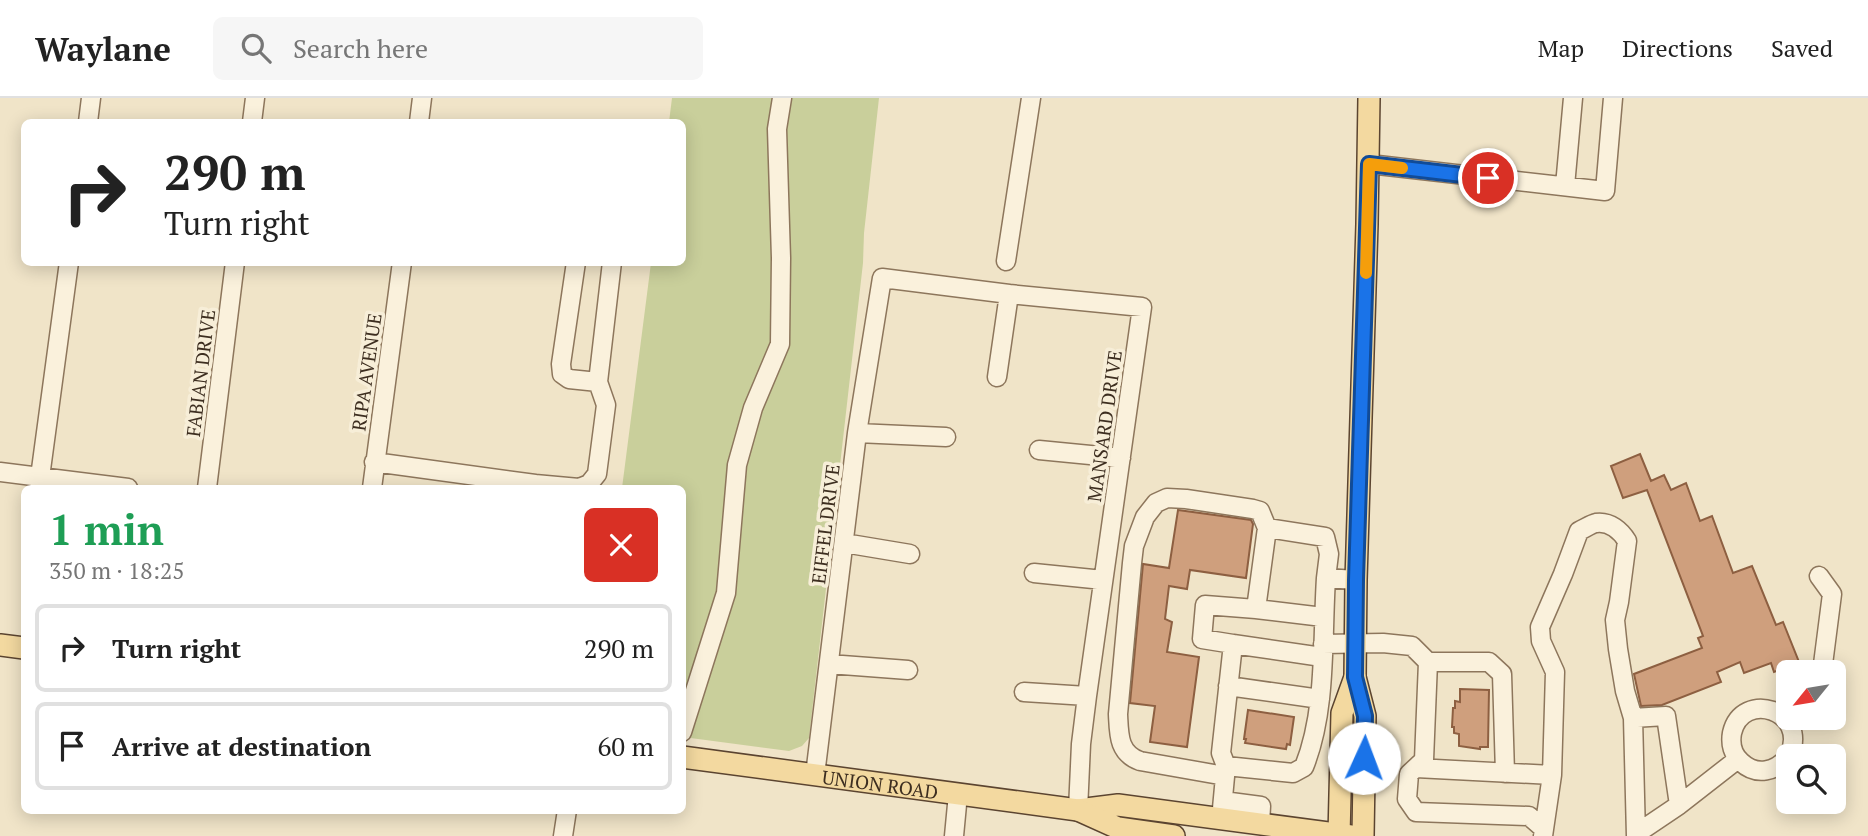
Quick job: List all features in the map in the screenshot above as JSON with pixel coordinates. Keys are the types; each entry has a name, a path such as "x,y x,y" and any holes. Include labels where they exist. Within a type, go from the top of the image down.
{"main road":[{"path":"1363,836 1365,716 1355,677 1369,98"},
{"path":"0,645 21,648"},
{"path":"1343,835 1340,751 1342,713 1355,677"},
{"name":"UNION ROAD","path":"686,758 1078,810 1118,805 1222,810 1259,824 1343,835"},
{"name":"UNION ROAD","path":"1078,810 1118,828 1174,836"}],"street":[{"path":"88,119 91,98"},
{"path":"252,119 255,98"},
{"path":"419,119 422,98"},
{"path":"686,719 726,593 737,465 753,408 780,344 778,130 782,98"},
{"path":"1006,261 1031,98"},
{"path":"1564,186 1573,98"},
{"path":"1369,164 1605,191 1613,98"},
{"path":"40,477 68,266"},
{"name":"FABIAN DRIVE","path":"207,485 235,266"},
{"name":"RIPA AVENUE","path":"372,485 401,266"},
{"path":"575,266 561,364 562,374 569,379 598,383"},
{"path":"586,485 597,474 606,405 598,383 612,266"},
{"name":"MANSARD DRIVE","path":"882,278 1142,307 1087,696 1081,744 1078,810"},
{"name":"EIFFEL DRIVE","path":"814,775 857,433 882,278"},
{"path":"997,377 1009,294"},
{"path":"857,433 946,437"},
{"path":"1039,450 1121,458"},
{"path":"374,461 529,485"},
{"path":"0,472 104,485"},
{"path":"1256,609 1267,528 1260,511 1186,499 1167,498 1156,503 1145,517 1134,546 1118,714 1119,741 1133,758 1225,771 1293,773 1304,767 1311,749 1320,699 1329,554 1325,537 1267,528"},
{"path":"1544,833 1552,775 1555,672 1541,641 1540,627 1579,531 1596,523 1607,524 1620,531 1627,541 1615,620 1625,691 1633,718 1636,835"},
{"path":"844,543 910,554"},
{"path":"1034,573 1103,580"},
{"path":"1819,576 1832,594 1824,660"},
{"path":"1326,578 1356,580"},
{"path":"1323,617 1205,605 1202,639 1323,651 1356,643 1383,643 1412,646 1428,662 1489,662 1502,674 1505,773"},
{"path":"1222,810 1225,771 1221,753 1233,644"},
{"path":"1428,662 1424,760 1409,774 1407,799 1416,812 1529,816 1544,833"},
{"path":"829,664 908,670"},
{"path":"1228,686 1320,699"},
{"path":"1024,692 1087,696"},
{"path":"1776,711 1757,709 1747,712 1738,719 1731,739 1733,750 1745,766 1764,771 1776,768"},
{"path":"1633,718 1666,716 1679,804"},
{"path":"1311,749 1340,751"},
{"path":"1636,835 1738,759"},
{"path":"1416,768 1552,775"},
{"path":"954,836 958,794"},
{"path":"563,836 566,814"}],"green space":[{"path":"672,98 879,98 809,738 802,746 789,751 686,737 686,485 622,485 651,266 686,266 686,119 669,119"}],"building":[{"path":"1640,454 1651,481 1664,475 1671,490 1686,483 1700,521 1712,516 1733,573 1752,566 1776,625 1783,622 1798,660 1776,660 1774,672 1771,663 1744,673 1740,662 1717,672 1721,682 1662,705 1641,706 1634,674 1702,648 1698,638 1703,636 1647,490 1623,498 1611,466"},
{"path":"1178,510 1251,520 1253,524 1246,578 1190,570 1187,589 1169,586 1165,619 1172,622 1167,652 1199,657 1187,747 1150,742 1155,706 1130,703 1143,564 1169,568"},
{"path":"1460,689 1489,690 1488,747 1480,749 1459,746 1459,734 1454,733 1452,727 1453,708 1455,701 1460,702"},
{"path":"1248,710 1294,717 1290,745 1287,744 1286,749 1245,743"}],"slow traffic":[{"path":"1366,273 1369,164 1402,168"}],"route":[{"path":"1364,758 1365,716 1355,677 1369,164 1488,178"}]}
